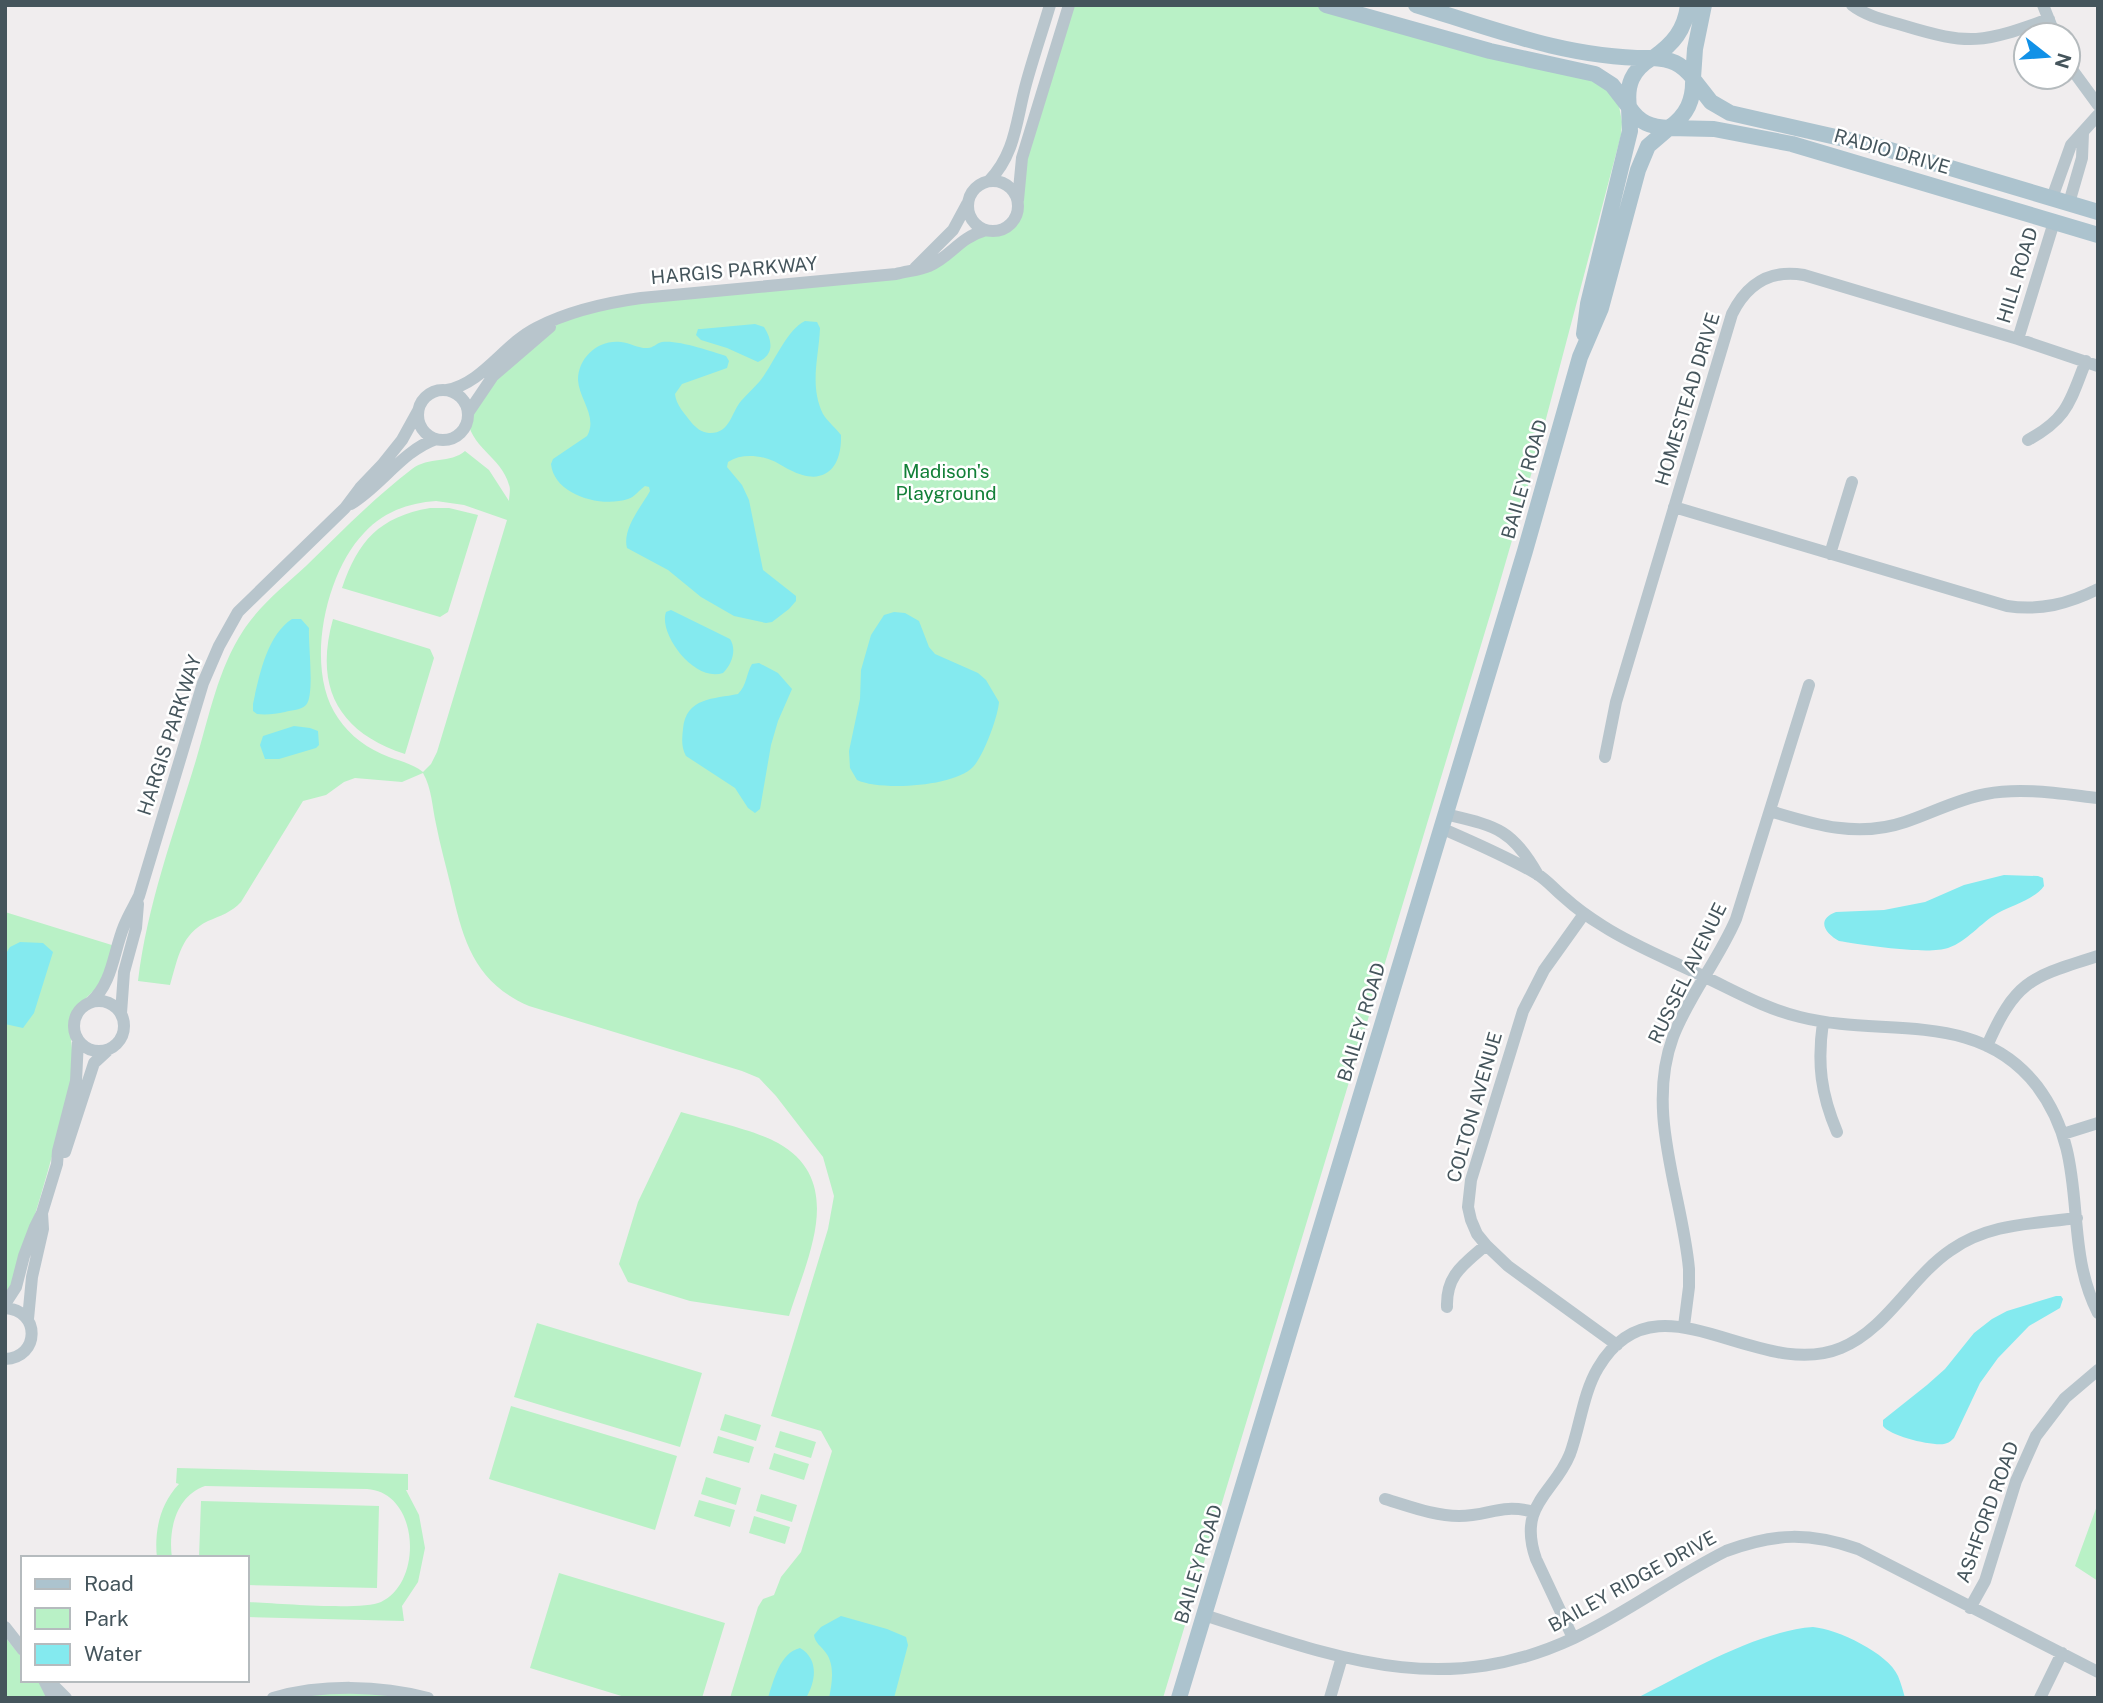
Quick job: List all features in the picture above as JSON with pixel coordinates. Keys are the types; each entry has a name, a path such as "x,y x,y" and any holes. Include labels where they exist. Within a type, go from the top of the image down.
{"main road":[{"path":"1326,5 1490,51 1595,74 1612,85 1643,122 1669,128 1689,107 1692,97 1695,49 1704,5"},
{"path":"1416,5 1563,49 1602,56 1669,60 1678,63 1693,79"},
{"path":"1629,107 1628,91 1633,74 1673,42 1680,33 1688,5"},
{"name":"RADIO DRIVE","path":"1693,79 1711,102 1730,113 1880,147 2098,212"},
{"name":"BAILEY ROAD","path":"1580,357 1588,304 1630,131 1629,107"},
{"name":"BAILEY ROAD","path":"1179,1698 1580,357 1601,307 1642,158 1652,142 1669,128"},
{"name":"RADIO DRIVE","path":"1669,128 1714,129 1792,144 2098,235"}],"street":[{"path":"915,268 953,230 975,188 989,181 1002,167 1010,151 1050,5"},
{"path":"968,202 970,216 979,227 986,230 999,230 1011,223 1017,213 1018,176 1022,158 1069,5"},
{"path":"1852,5 1870,15 1938,36 1962,40 1998,37 2049,19 2043,5"},
{"path":"2082,83 2098,105"},
{"path":"2052,198 2071,145 2098,115"},
{"path":"2069,203 2082,158 2083,133"},
{"path":"989,181 1004,183 1015,193 1018,200"},
{"name":"HILL ROAD","path":"2018,339 2054,222"},
{"name":"HARGIS PARKWAY","path":"447,390 473,381 519,339 572,312 607,303 884,276 927,267 942,258 961,240 986,230"},
{"name":"HOMESTEAD DRIVE","path":"1605,757 1616,702 1674,507 1732,314 1743,295 1766,277 1793,273 1804,275 2092,363"},
{"name":"HARGIS PARKWAY","path":"468,413 494,376 558,320"},
{"path":"2028,440 2049,429 2063,414 2092,363"},
{"path":"447,390 462,398 468,413 465,428 460,434 446,440 436,439 424,432 418,419 418,411 432,392 447,390"},
{"name":"HARGIS PARKWAY","path":"91,1002 102,992 110,977 124,925 139,896 204,683 219,646 238,612 345,508 402,440 418,411"},
{"name":"HARGIS PARKWAY","path":"345,508 366,495 415,448 436,439"},
{"path":"1830,554 1852,482"},
{"path":"1674,507 1991,602 2024,609 2061,605 2098,589"},
{"name":"RUSSEL AVENUE","path":"1684,1326 1689,1269 1663,1123 1662,1086 1674,1035 1737,919 1809,685"},
{"path":"1770,811 1823,827 1866,830 1903,823 1973,797 1989,794 2024,792 2098,798"},
{"path":"1443,821 1502,831 1516,840 1539,875"},
{"path":"1443,821 1539,875 1584,914 1623,938 1770,1007 1824,1022 1953,1033 1987,1046 2022,1069 2046,1098 2063,1134 2072,1167 2083,1269 2098,1313"},
{"name":"HARGIS PARKWAY","path":"121,1013 124,972 136,928 139,896"},
{"name":"COLTON AVENUE","path":"1584,914 1544,970 1523,1011 1471,1180 1468,1200 1471,1220 1486,1245 1508,1266 1616,1345"},
{"path":"1987,1046 2006,1005 2021,989 2040,975 2098,956"},
{"path":"28,1319 17,1310 5,1306 16,1287 24,1256 42,1213 57,1164 76,1081 78,1040 75,1018 79,1011 91,1002 108,1002 121,1013 124,1034 115,1047 94,1063 65,1152 57,1164"},
{"path":"1824,1022 1820,1055 1821,1080 1825,1105 1837,1132"},
{"path":"78,1040 91,1051 108,1051"},
{"path":"2063,1134 2098,1123"},
{"path":"7,1361 22,1354 32,1335 28,1319 32,1277 43,1229 42,1213"},
{"path":"1573,1638 1533,1550 1534,1512 1568,1457 1592,1380 1616,1345 1651,1328 1684,1326 1777,1354 1810,1356 1825,1353 1842,1348 1872,1327 1934,1263 1970,1238 2013,1225 2077,1218"},
{"path":"1447,1307 1452,1277 1486,1245"},
{"name":"ASHFORD ROAD","path":"1970,1608 1985,1581 2016,1481 2036,1436 2065,1398 2098,1370"},
{"path":"1385,1499 1460,1516 1509,1507 1534,1512"},
{"name":"BAILEY RIDGE DRIVE","path":"1204,1615 1342,1657 1394,1668 1467,1668 1521,1657 1573,1638 1726,1551 1751,1542 1794,1535 1837,1542 1858,1549 2098,1672"},
{"path":"5,1627 21,1647"},
{"path":"2040,1698 2062,1653"},
{"path":"1330,1698 1342,1657"},
{"path":"48,1682 66,1698"},
{"path":"273,1698 337,1688 385,1690 428,1698"}],"green space":[{"name":"Madison's Playground","path":"1069,5 1326,5 1588,72 1616,90 1622,122 1621,135 1533,468 1497,592 1163,1698 730,1698 758,1607 763,1599 774,1595 781,1577 801,1552 832,1451 821,1431 771,1416 828,1229 834,1196 823,1157 776,1096 759,1078 742,1071 529,1006 495,985 483,972 466,942 439,840 430,791 423,773 402,782 355,778 344,782 326,795 303,801 241,902 230,911 199,926 186,940 178,956 170,985 138,981 142,953 162,869 215,694 227,661 243,631 264,605 358,516 419,465 453,457 465,451 489,470 509,501 510,487 505,475 472,434 469,424 468,413 493,376 572,312 915,268 986,230 996,231 1010,225 1016,212 1018,187","holes":["436,501 464,505 507,520 437,752 423,772 367,746 348,731 338,718 328,698 322,674 324,622 330,596 350,550 379,519 416,504"]},
{"path":"430,508 449,508 478,515 448,612 440,617 342,588 355,557 373,534 397,518"},
{"path":"333,619 430,649 434,658 405,754 382,745 363,733 348,720 337,704 330,686 327,666"},
{"path":"5,912 115,946 106,977 72,1017 70,1031 73,1068 66,1101 30,1230 14,1281 5,1296"},
{"path":"681,1112 778,1143 799,1159 811,1178 817,1200 816,1222 812,1246 789,1316 690,1301 628,1282 619,1264 638,1202"},
{"path":"537,1323 702,1373 680,1447 514,1397"},
{"path":"511,1406 677,1456 655,1530 489,1479"},
{"path":"725,1414 761,1425 756,1441 720,1430"},
{"path":"780,1431 816,1442 811,1458 775,1447"},
{"path":"718,1436 754,1447 749,1463 713,1453"},
{"path":"774,1453 809,1464 804,1480 769,1469"},
{"path":"177,1468 408,1474 406,1490 419,1515 425,1548 418,1582 402,1606 404,1621 248,1617 248,1602 317,1606 371,1605 381,1602 395,1592 404,1576 410,1539 406,1521 397,1505 384,1494 367,1489 205,1486 187,1498 176,1515 171,1536 172,1556 157,1556 156,1538 160,1518 167,1500 179,1484 176,1483"},
{"path":"706,1477 741,1488 736,1505 701,1494"},
{"path":"761,1494 797,1505 792,1522 756,1511"},
{"path":"699,1500 735,1510 730,1527 694,1516"},
{"path":"201,1501 379,1506 377,1588 248,1585 248,1556 199,1556"},
{"path":"2098,1503 2098,1581 2075,1566"},
{"path":"754,1516 790,1527 785,1544 749,1533"},
{"path":"559,1573 725,1623 702,1698 628,1698 530,1668"},
{"path":"5,1637 21,1657 21,1682 39,1682 51,1698 5,1698"},
{"path":"337,1688 428,1698 273,1698"}],"water":[{"path":"805,321 817,322 820,328 816,392 823,414 841,435 838,458 834,466 821,476 812,477 760,457 741,457 728,462 727,467 742,485 749,500 763,570 796,596 796,601 789,609 772,622 766,623 734,616 701,597 668,570 627,548 627,533 650,491 649,487 645,486 628,499 605,502 593,500 560,484 551,464 553,459 587,436 590,422 579,387 579,372 591,351 605,343 621,342 648,348 669,342 726,356 729,361 727,368 682,384 675,394 679,406 695,426 709,433 726,426 741,401 765,374 786,339"},
{"path":"755,324 764,327 770,342 767,356 758,362 701,340 696,335 698,329"},
{"path":"671,610 730,639 733,657 723,673 701,671 681,654 667,632 666,612"},
{"path":"905,613 919,621 929,647 935,654 978,673 986,680 999,702 981,755 964,774 934,783 899,786 857,780 850,768 849,751 860,699 861,670 871,635 884,615"},
{"path":"292,619 301,619 309,628 309,700 299,709 275,714 257,714 253,711 253,704 265,657 276,635"},
{"path":"759,663 778,673 792,689 778,721 760,809 755,813 748,808 735,788 686,756 682,739 685,719 695,705 738,694 752,664"},
{"path":"294,726 318,731 319,745 279,759 265,759 260,745 263,736"},
{"path":"2004,875 2038,876 2043,878 2044,886 2029,898 1998,913 1962,941 1948,948 1911,950 1839,941 1830,935 1825,927 1826,919 1836,912 1884,910 1925,902 1964,885"},
{"path":"20,942 43,943 53,952 34,1013 23,1028 5,1024 5,955 10,947"},
{"path":"2056,1296 2063,1299 2060,1308 2029,1326 1998,1358 1980,1383 1951,1441 1946,1444 1921,1442 1902,1437 1883,1426 1883,1420 1945,1369 1974,1333 1992,1319 2007,1311"},
{"path":"841,1616 906,1637 908,1645 894,1698 829,1698 831,1663 814,1635 821,1627"},
{"path":"1813,1627 1848,1637 1884,1659 1898,1676 1905,1698 1637,1698 1746,1644 1791,1630"},
{"path":"800,1648 810,1658 814,1671 806,1698 768,1698 775,1675 783,1661 787,1655"}]}
